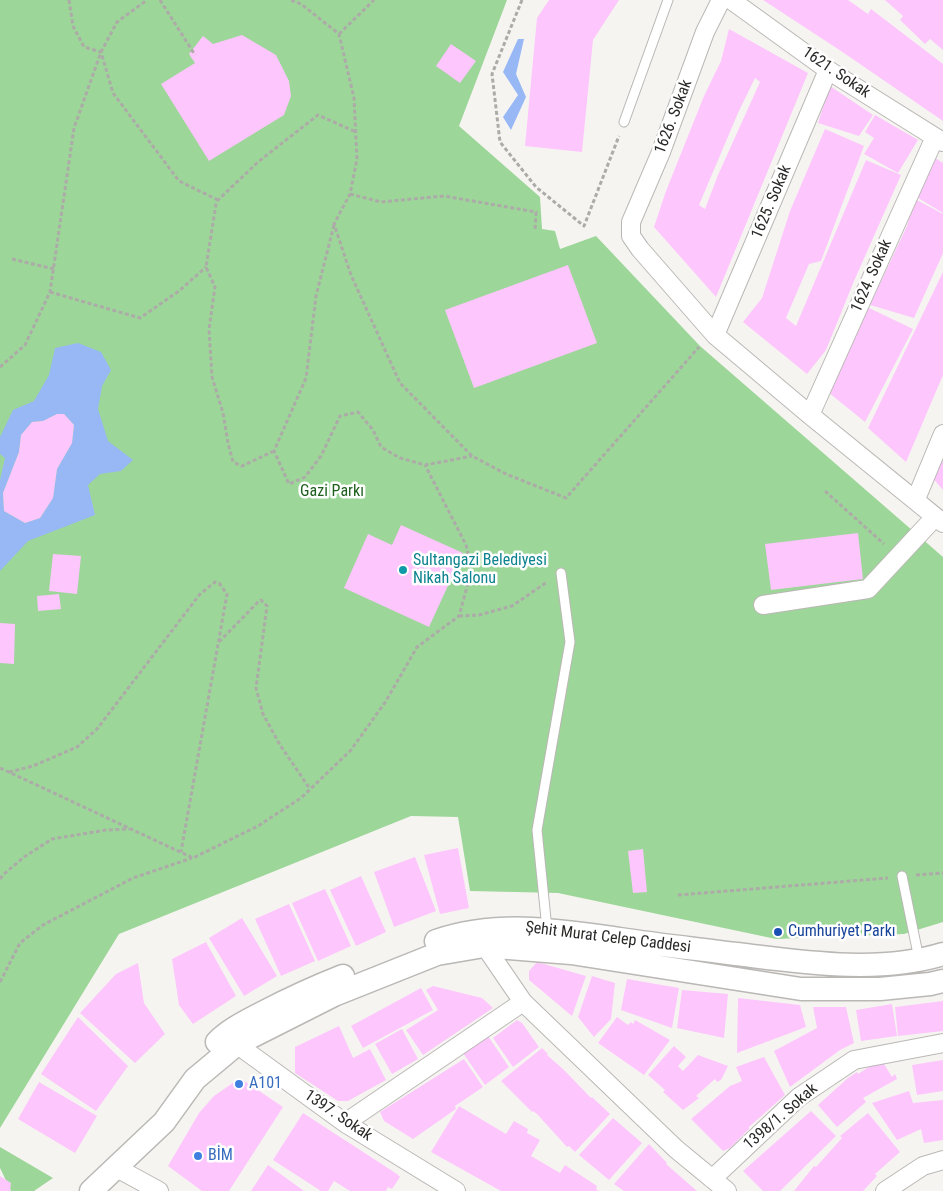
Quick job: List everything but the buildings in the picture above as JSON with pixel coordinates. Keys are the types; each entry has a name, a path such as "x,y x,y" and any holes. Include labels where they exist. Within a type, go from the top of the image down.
{"street":[{"name":"1626. Sokak","path":"716,334 640,249 631,236 631,222 661,152 705,32 721,0"},
{"name":"1621. Sokak","path":"731,0 828,70 939,140"},
{"name":"1625. Sokak","path":"716,334 828,70"},
{"name":"1624. Sokak","path":"810,415 939,140"},
{"path":"716,334 810,415 916,499 939,520 898,556 868,589 763,605"},
{"path":"916,499 943,434"},
{"name":"Şehit Murat Celep Caddesi","path":"479,938 513,928 565,930 621,939 842,965 920,961 943,954"},
{"path":"479,938 523,1002 676,1149 727,1191"},
{"name":"Şehit Murat Celep Caddesi","path":"91,1191 115,1167 180,1079 231,1040 252,1018 304,991 440,939 479,938 801,989 880,988 930,984 943,981"},
{"path":"345,1123 523,1002"},
{"name":"1397. Sokak","path":"231,1040 345,1123 456,1191"},
{"name":"1398/1. Sokak","path":"712,1179 799,1097 854,1060 943,1043"},
{"path":"885,1191 923,1166 943,1160"},
{"path":"115,1167 159,1191"}],"lane":[{"path":"624,122 668,0"},
{"path":"546,929 537,830 570,642 561,573"},
{"path":"902,876 920,961"}],"path":[{"path":"69,0 73,26 84,47 101,52"},
{"path":"0,367 25,346 50,292 74,128 101,52 117,22 147,0"},
{"path":"160,0 195,55"},
{"path":"291,0 302,4 339,34 354,98 356,132 357,159 350,194 334,224 316,296 306,378 274,451 242,466 233,462 224,413 212,378 209,329 215,287 206,267 218,200 258,162 318,115 356,132"},
{"path":"339,34 374,0"},
{"path":"522,0 492,74 500,142 536,186 584,226 624,122"},
{"path":"101,52 114,93 179,181 218,200"},
{"path":"350,194 381,202 444,196 536,212 535,231"},
{"path":"334,224 351,274 400,383 472,456 506,474 566,498 700,346 716,334"},
{"path":"12,259 54,269"},
{"path":"50,292 140,318 179,291 206,267"},
{"path":"274,451 289,484 305,477 321,456 340,416 358,412 372,430 381,447 400,458 425,465 472,456"},
{"path":"425,465 466,545 469,558 470,576 458,616"},
{"path":"825,491 898,556"},
{"path":"0,982 20,943 43,925 133,878 193,858 258,826 300,798 351,750 386,701 417,647 458,616 479,615 512,606 561,573"},
{"path":"9,772 33,766 77,747 97,729 200,594 215,582 219,583 226,594 181,852"},
{"path":"218,642 261,600 267,606 256,688 263,714 280,745 310,789"},
{"path":"0,768 193,858"},
{"path":"0,879 24,857 52,839 106,830 132,829"},
{"path":"678,895 943,873"}],"green space":[{"name":"Gazi Parkı","path":"0,0 507,0 459,126 540,197 542,229 555,231 560,249 596,236 700,346 943,557 943,922 904,934 776,939 558,893 470,891 458,817 411,816 119,934 0,1128"},
{"path":"0,1147 53,1178 34,1191 11,1191 0,1168"}],"water":[{"path":"518,39 524,39 516,74 526,97 511,130 503,117 518,95 503,72"},
{"path":"78,343 101,352 111,370 102,386 98,409 108,441 133,460 121,471 100,474 88,485 95,515 28,541 0,571 0,480 5,458 0,454 0,437 13,410 34,401 49,375 55,348","holes":["57,414 64,414 74,425 72,443 57,469 53,498 40,518 25,523 4,511 3,493 19,452 21,435 32,422 43,421"]}],"place":[{"name":"Sultangazi Belediyesi Nikah Salonu","path":"403,570"},
{"name":"Cumhuriyet Parkı","path":"778,932"},
{"name":"A101","path":"239,1084"},
{"name":"BİM","path":"198,1156"}]}
